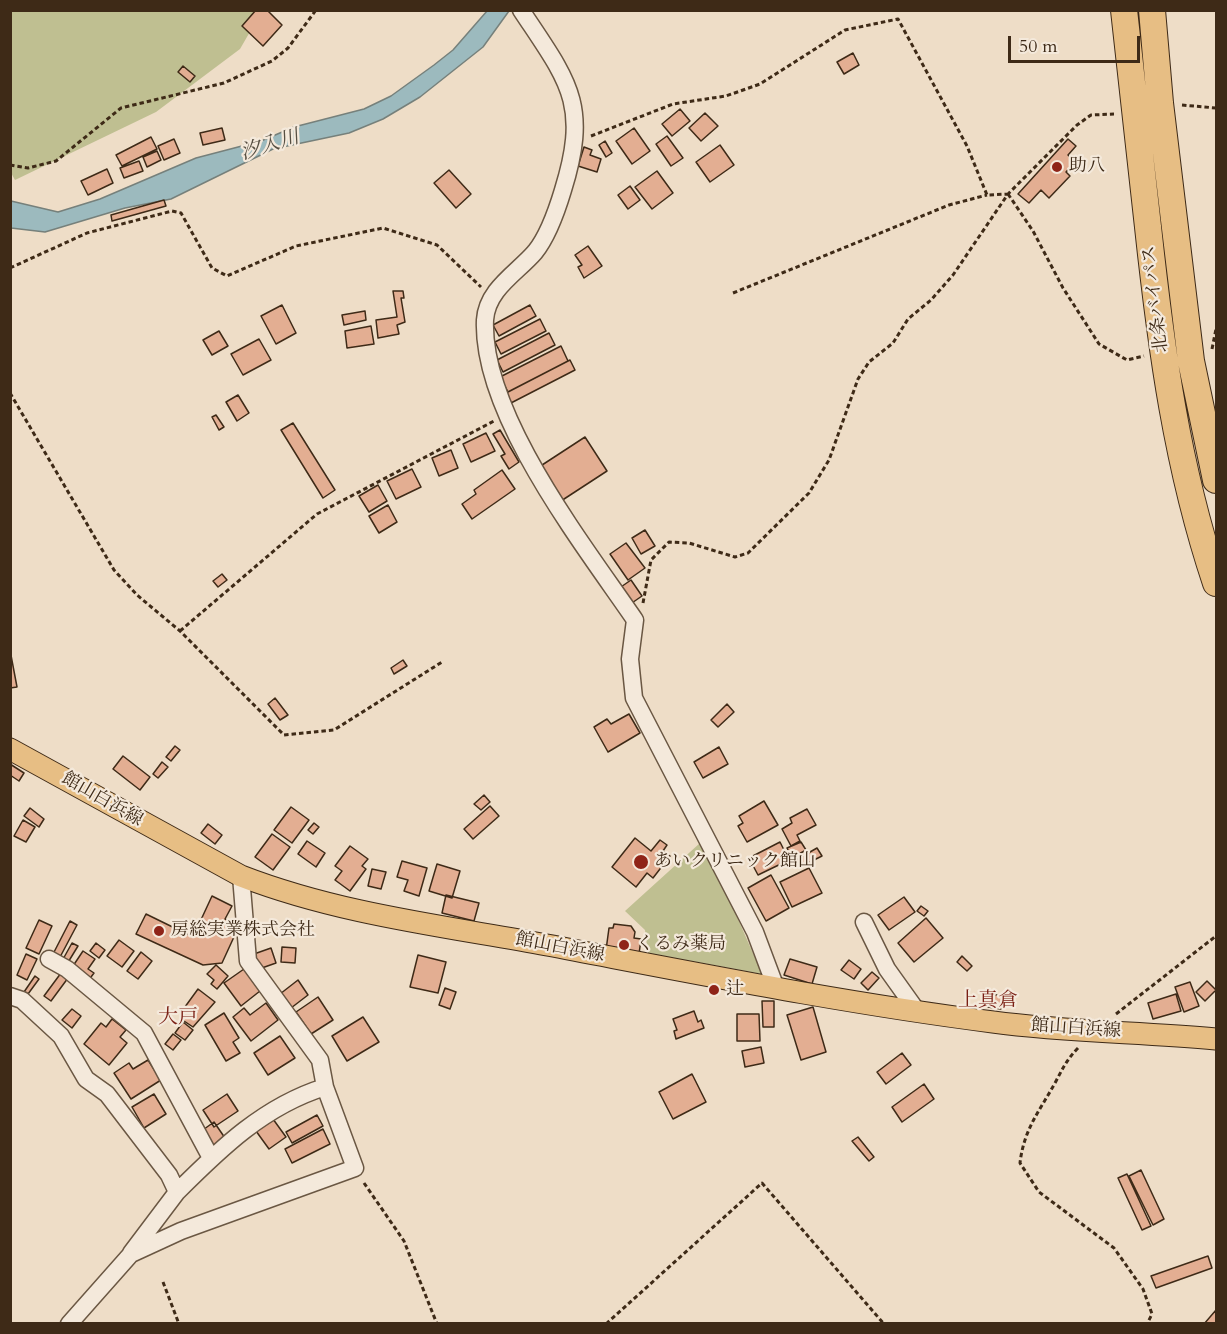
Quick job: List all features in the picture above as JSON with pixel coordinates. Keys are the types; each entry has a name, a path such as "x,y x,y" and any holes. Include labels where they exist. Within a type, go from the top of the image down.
{"highway":[{"name":"北条バイパス","path":"1124,10 1162,351 1184,466 1199,528 1216,583"},
{"name":"北条バイパス","path":"1152,10 1160,103 1191,361 1216,480"}],"main road":[{"name":"館山白浜線","path":"10,748 241,876 280,891 352,910 776,988 917,1011 996,1022 1216,1039"}],"street":[{"path":"522,11 568,87 575,109 574,143 558,207 536,250 492,295 485,316 485,343 495,383 531,462 556,505 635,620 630,659 634,698 755,932 776,988"},
{"path":"130,1254 181,1231 355,1168 325,1087 320,1060 248,961 241,876"},
{"path":"864,922 886,969 917,1011"},
{"path":"49,959 67,969 144,1033 211,1158"},
{"path":"10,996 22,1000 60,1036 87,1079 107,1094 169,1175 177,1192"},
{"path":"69,1323 130,1254 177,1192 211,1158 266,1113 295,1096 325,1087"}],"path":[{"path":"10,165 28,168 56,161 121,108 224,83 272,61 288,48 316,10"},
{"path":"574,143 673,104 726,96 760,84 845,30 898,19 967,146 987,195"},
{"path":"1160,103 1216,108"},
{"path":"635,620 646,595 651,560 669,542 689,543 735,557 748,554 810,493 829,460 858,379 869,362 893,343 908,319 943,287 1008,194 1077,124 1091,115 1108,115 1135,108"},
{"path":"733,292 949,205 987,195 1008,194"},
{"path":"1008,194 1033,231 1063,288 1099,344 1127,360 1162,351"},
{"path":"10,268 87,233 172,212 181,213 212,268 227,276 296,246 383,228 437,245 492,295"},
{"path":"1214,357 1212,348 1216,329"},
{"path":"10,393 114,570 137,595 180,631 284,735 334,730 442,662"},
{"path":"180,631 316,514 508,413"},
{"path":"1147,1323 1152,1314 1143,1289 1114,1248 1039,1192 1020,1163 1022,1142 1066,1061 1094,1031 1216,936"},
{"path":"355,1168 404,1241 436,1323"},
{"path":"606,1323 762,1183 884,1323"},
{"path":"163,1282 179,1323"}],"green space":[{"path":"10,11 262,11 240,49 156,112 15,180 10,171"},
{"path":"700,843 724,887 762,974 648,953 645,930 625,911"}],"water":[{"name":"汐入川","path":"487,11 509,11 483,47 420,97 383,119 349,133 273,149 171,199 125,208 45,232 11,228 11,201 58,212 100,199 196,158 261,141 294,127 364,109 391,96 453,50"}],"building":[{"path":"256,10 267,10 282,25 263,46 242,26"},
{"path":"853,53 859,65 844,74 837,62"},
{"path":"183,66 195,76 190,82 178,72"},
{"path":"680,109 690,121 672,136 662,124"},
{"path":"705,113 718,126 701,141 689,128"},
{"path":"222,128 225,140 203,145 200,133"},
{"path":"634,128 650,151 632,164 616,141"},
{"path":"667,136 683,158 671,166 656,144"},
{"path":"151,137 157,149 122,166 116,155"},
{"path":"174,139 180,153 164,160 158,146"},
{"name":"助八","path":"1068,139 1076,146 1068,155 1075,162 1066,172 1070,176 1049,198 1041,190 1029,203 1018,194"},
{"path":"605,141 612,153 606,157 599,145"},
{"path":"720,145 734,165 710,182 696,162"},
{"path":"584,147 592,150 590,155 601,159 597,172 578,166"},
{"path":"157,151 161,160 147,167 143,157"},
{"path":"139,161 143,171 124,178 120,168"},
{"path":"107,169 113,183 88,195 81,181"},
{"path":"449,170 471,194 456,208 434,183"},
{"path":"657,171 673,193 652,209 635,187"},
{"path":"630,186 640,200 628,209 618,195"},
{"path":"164,200 166,206 112,221 111,215"},
{"path":"588,246 602,266 584,278 578,267 582,265 575,255"},
{"path":"393,291 403,291 404,298 401,298 405,322 397,325 399,334 378,338 376,320 397,317"},
{"path":"282,305 296,333 276,344 261,316"},
{"path":"530,305 536,316 499,336 493,325"},
{"path":"365,311 366,320 344,325 342,315"},
{"path":"540,319 546,331 501,354 495,342"},
{"path":"371,326 374,344 347,348 345,331"},
{"path":"219,331 228,346 212,355 203,340"},
{"path":"549,333 555,345 503,372 497,360"},
{"path":"259,339 271,360 243,375 231,354"},
{"path":"561,346 568,361 508,392 500,377"},
{"path":"570,360 575,370 509,404 504,394"},
{"path":"238,395 249,413 237,421 226,402"},
{"path":"216,415 224,427 219,430 212,417"},
{"path":"293,423 335,490 323,498 281,430"},
{"path":"500,430 519,462 509,469 501,456 505,454 493,434"},
{"path":"486,433 495,451 471,462 463,444"},
{"path":"585,437 607,471 561,501 539,467"},
{"path":"451,450 458,468 439,476 432,458"},
{"path":"412,469 421,487 396,499 387,481"},
{"path":"502,470 515,489 472,519 462,504 476,494 474,490"},
{"path":"378,485 387,501 369,512 359,496"},
{"path":"388,505 397,522 379,533 369,516"},
{"path":"645,530 655,546 641,554 632,538"},
{"path":"626,543 645,568 628,580 610,554"},
{"path":"222,574 227,580 218,587 213,581"},
{"path":"631,580 642,596 629,605 618,589"},
{"path":"10,650 17,687 10,688"},
{"path":"403,660 407,666 394,674 391,668"},
{"path":"275,698 288,715 280,720 268,704"},
{"path":"727,704 734,712 718,727 711,720"},
{"path":"629,714 640,733 608,752 594,727 607,719 611,724"},
{"path":"175,746 180,750 171,761 166,757"},
{"path":"719,747 728,764 703,778 694,762"},
{"path":"123,756 150,777 140,790 113,769"},
{"path":"162,762 168,767 158,778 153,774"},
{"path":"10,764 24,773 19,781 10,775"},
{"path":"484,795 490,802 481,810 474,804"},
{"path":"764,801 778,825 747,842 738,826 743,823 739,816"},
{"path":"490,806 499,816 473,839 464,829"},
{"path":"291,807 309,820 292,843 274,830"},
{"path":"30,808 44,819 39,827 24,816"},
{"path":"807,809 816,825 797,835 800,841 791,846 782,829 792,823 790,818"},
{"path":"23,820 35,827 26,842 14,836"},
{"path":"314,823 319,827 313,834 308,830"},
{"path":"208,824 222,835 215,844 201,833"},
{"path":"272,834 290,847 273,870 255,857"},
{"name":"あいクリニック館山","path":"635,838 651,851 660,840 667,845 663,851 670,856 653,878 647,873 636,887 612,867"},
{"path":"307,841 325,853 316,867 298,854"},
{"path":"780,842 789,860 758,875 749,858"},
{"path":"801,842 806,850 792,858 787,848"},
{"path":"350,846 368,859 362,866 366,869 350,891 335,880 342,871 335,866"},
{"path":"817,848 822,856 800,867 796,860"},
{"path":"402,861 427,868 419,896 404,891 408,880 397,877"},
{"path":"437,864 460,871 452,898 429,891"},
{"path":"809,868 822,893 792,907 780,882"},
{"path":"372,869 386,872 381,889 368,886"},
{"path":"771,875 789,908 766,921 748,888"},
{"path":"446,895 479,903 474,921 442,913"},
{"name":"房総実業株式会社","path":"212,896 232,906 225,919 239,926 222,963 203,965 136,934 146,914 193,937"},
{"path":"904,897 915,912 889,930 878,915"},
{"path":"921,906 928,911 924,916 917,911"},
{"path":"926,918 943,938 914,962 898,943"},
{"path":"39,920 52,926 39,954 26,948"},
{"path":"70,921 77,925 59,959 52,956"},
{"name":"くるみ薬局","path":"614,924 631,926 635,932 634,938 641,939 639,954 606,950 609,928 613,928"},
{"path":"119,940 134,951 122,967 107,956"},
{"path":"72,943 78,946 67,964 62,961"},
{"path":"96,943 105,950 99,958 90,951"},
{"path":"282,947 296,948 295,963 281,962"},
{"path":"271,948 276,963 259,969 254,954"},
{"path":"83,951 95,959 88,969 94,973 88,981 71,969"},
{"path":"141,952 152,961 138,979 127,971"},
{"path":"26,954 37,959 27,980 17,975"},
{"path":"418,955 446,962 438,993 410,987"},
{"path":"962,956 972,966 967,971 957,962"},
{"path":"790,959 817,967 812,984 784,975"},
{"path":"849,960 861,969 854,979 841,970"},
{"path":"216,965 228,976 217,989 211,984 214,980 207,974"},
{"path":"244,969 260,991 241,1006 224,983"},
{"path":"872,972 879,978 868,990 861,983"},
{"path":"61,973 68,978 51,1001 44,996"},
{"path":"35,976 39,979 28,994 24,992"},
{"path":"298,980 308,995 291,1008 280,994"},
{"path":"1207,981 1216,990 1205,1001 1196,992"},
{"path":"1190,982 1199,1006 1184,1012 1175,987"},
{"path":"445,988 456,992 450,1009 439,1005"},
{"path":"198,989 215,1002 193,1027 181,1019 185,1013 182,1011"},
{"path":"990,994 1003,996 1001,1009 988,1007"},
{"path":"1176,994 1181,1011 1153,1019 1148,1003"},
{"path":"318,997 333,1020 311,1034 296,1012"},
{"path":"762,1001 774,1001 774,1027 763,1027"},
{"path":"266,1003 278,1020 251,1041 233,1017 244,1008 250,1015"},
{"path":"813,1007 826,1052 801,1060 787,1015"},
{"path":"72,1009 81,1016 72,1028 62,1020"},
{"path":"694,1011 698,1022 701,1020 704,1028 676,1039 674,1031 677,1030 673,1019"},
{"path":"224,1013 239,1038 233,1042 240,1053 226,1061 205,1025"},
{"path":"737,1014 759,1014 760,1041 737,1041"},
{"path":"363,1017 379,1042 347,1061 332,1036"},
{"path":"112,1019 126,1030 120,1037 127,1043 109,1065 84,1044 101,1023 106,1027"},
{"path":"183,1022 193,1030 185,1040 175,1033"},
{"path":"173,1034 181,1040 173,1050 165,1044"},
{"path":"280,1036 295,1058 268,1075 254,1053"},
{"path":"761,1047 764,1063 745,1067 742,1051"},
{"path":"902,1053 911,1065 886,1084 877,1072"},
{"path":"148,1060 161,1080 131,1099 114,1073 129,1063 133,1069"},
{"path":"692,1074 706,1102 673,1119 659,1092"},
{"path":"924,1084 934,1099 902,1122 892,1107"},
{"path":"154,1094 166,1114 144,1128 132,1107"},
{"path":"227,1094 238,1111 214,1127 203,1110"},
{"path":"317,1115 323,1126 292,1143 286,1132"},
{"path":"273,1119 286,1137 269,1149 256,1131"},
{"path":"214,1122 225,1138 211,1147 200,1132"},
{"path":"323,1129 330,1144 292,1163 285,1149"},
{"path":"858,1137 874,1157 869,1161 852,1141"},
{"path":"1141,1170 1164,1219 1153,1225 1129,1176"},
{"path":"1127,1174 1151,1226 1142,1230 1118,1178"},
{"path":"1208,1256 1212,1268 1156,1288 1151,1276"},
{"path":"1216,1310 1216,1324 1204,1324"}],"place":[{"name":"助八","path":"1057,167"},
{"name":"あいクリニック館山","path":"641,862"},
{"name":"房総実業株式会社","path":"159,931"},
{"name":"くるみ薬局","path":"624,945"},
{"name":"辻","path":"714,990"}],"district":[{"name":"上真倉","path":"988,1001"},
{"name":"大戸","path":"178,1018"}]}
